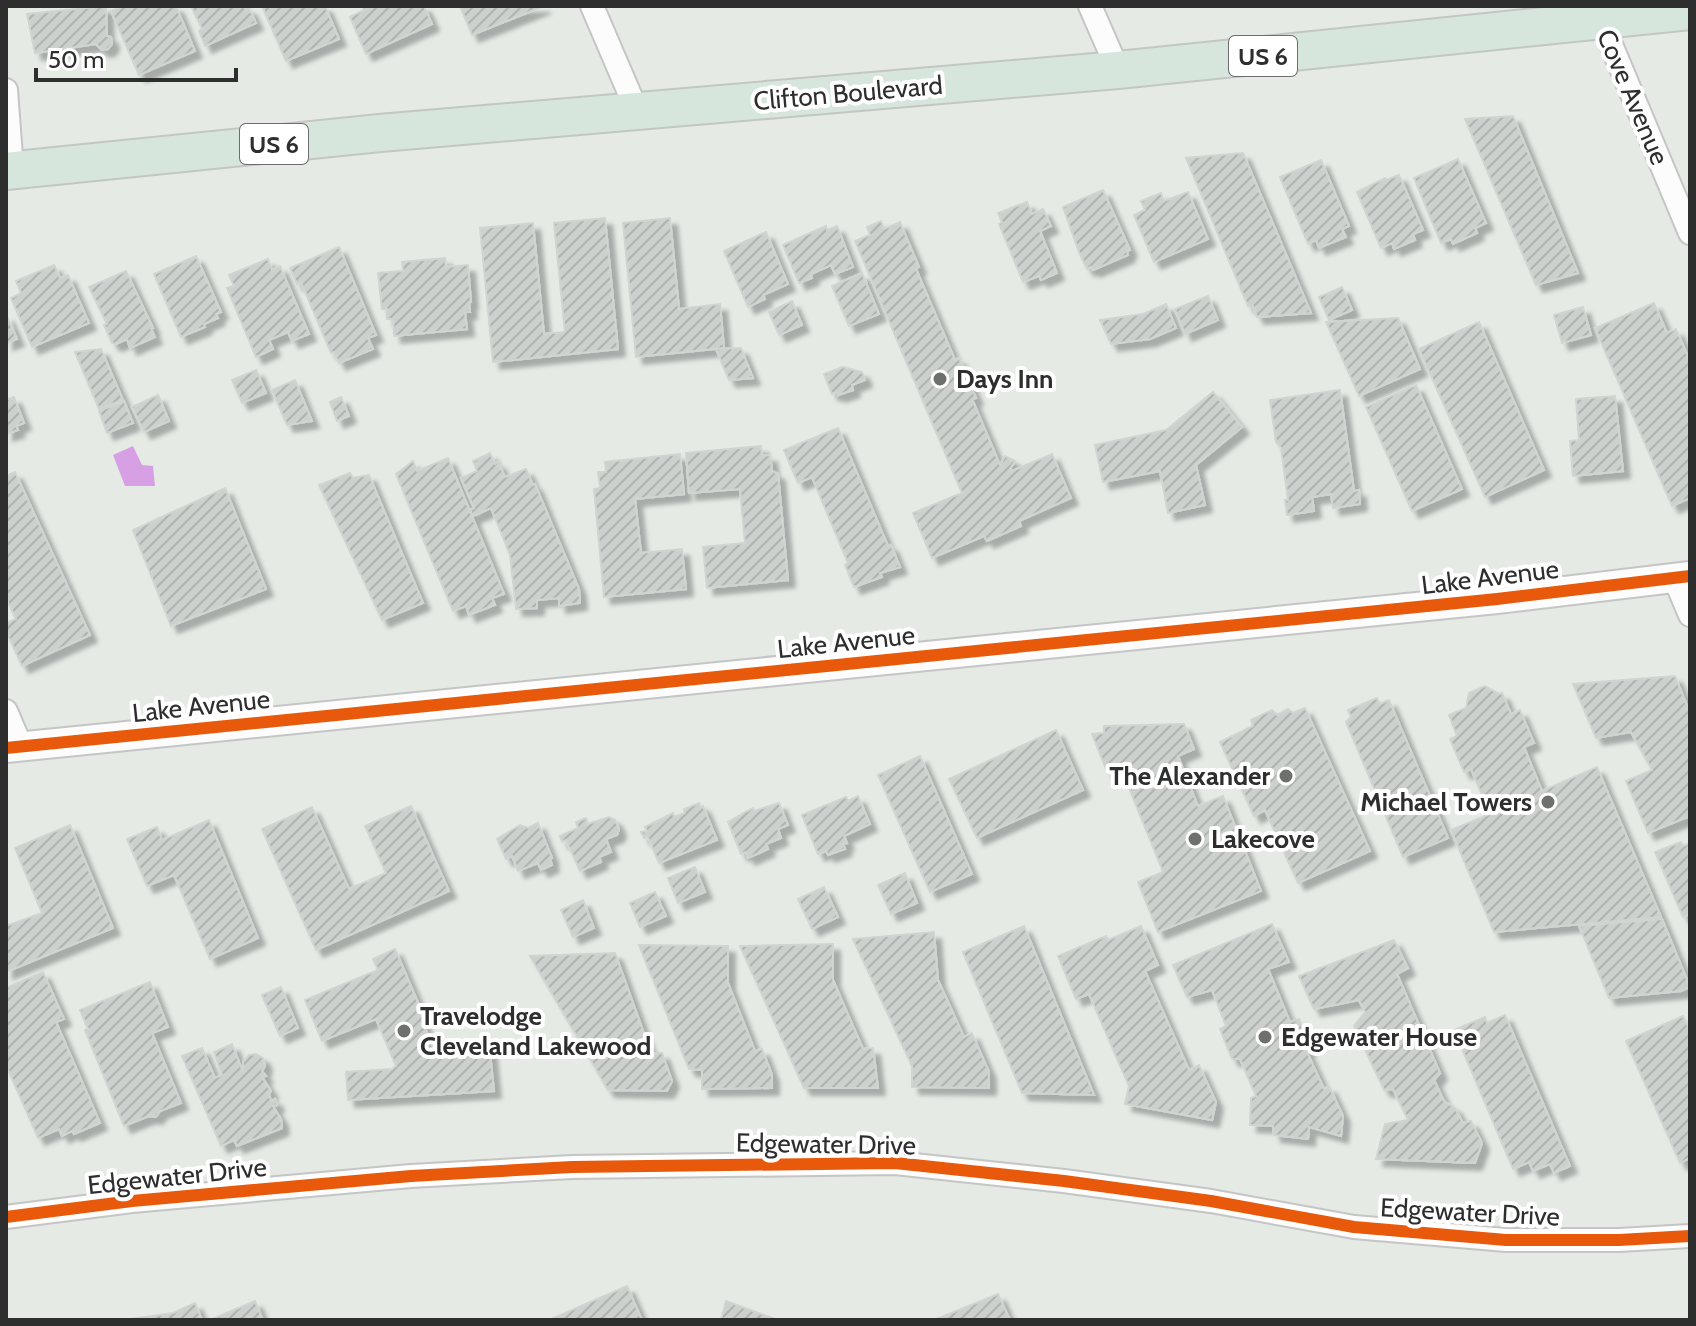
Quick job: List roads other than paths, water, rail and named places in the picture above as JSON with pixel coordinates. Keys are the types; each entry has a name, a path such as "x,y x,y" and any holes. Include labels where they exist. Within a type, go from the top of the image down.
{"main road":[{"name":"Clifton Boulevard","path":"9,171 380,133 1118,70 1598,13 1690,11"}],"street":[{"path":"592,6 637,111"},
{"path":"1090,6 1118,70"},
{"name":"Cove Avenue","path":"1598,13 1690,233"},
{"path":"6,90 9,171"},
{"path":"1682,576 1690,615"},
{"name":"Lake Avenue","path":"13,747 1497,599 1682,576"},
{"path":"6,711 13,747"},
{"name":"Edgewater Drive","path":"6,1217 145,1199 441,1174 586,1166 895,1163 1211,1201 1354,1227 1506,1240 1619,1240 1690,1236"}],"place":[{"name":"Days Inn","path":"940,379"},
{"name":"The Alexander","path":"1286,776"},
{"name":"Michael Towers","path":"1548,802"},
{"name":"Lakecove","path":"1195,839"},
{"name":"Travelodge Cleveland Lakewood","path":"404,1031"},
{"name":"Edgewater House","path":"1265,1037"}]}
